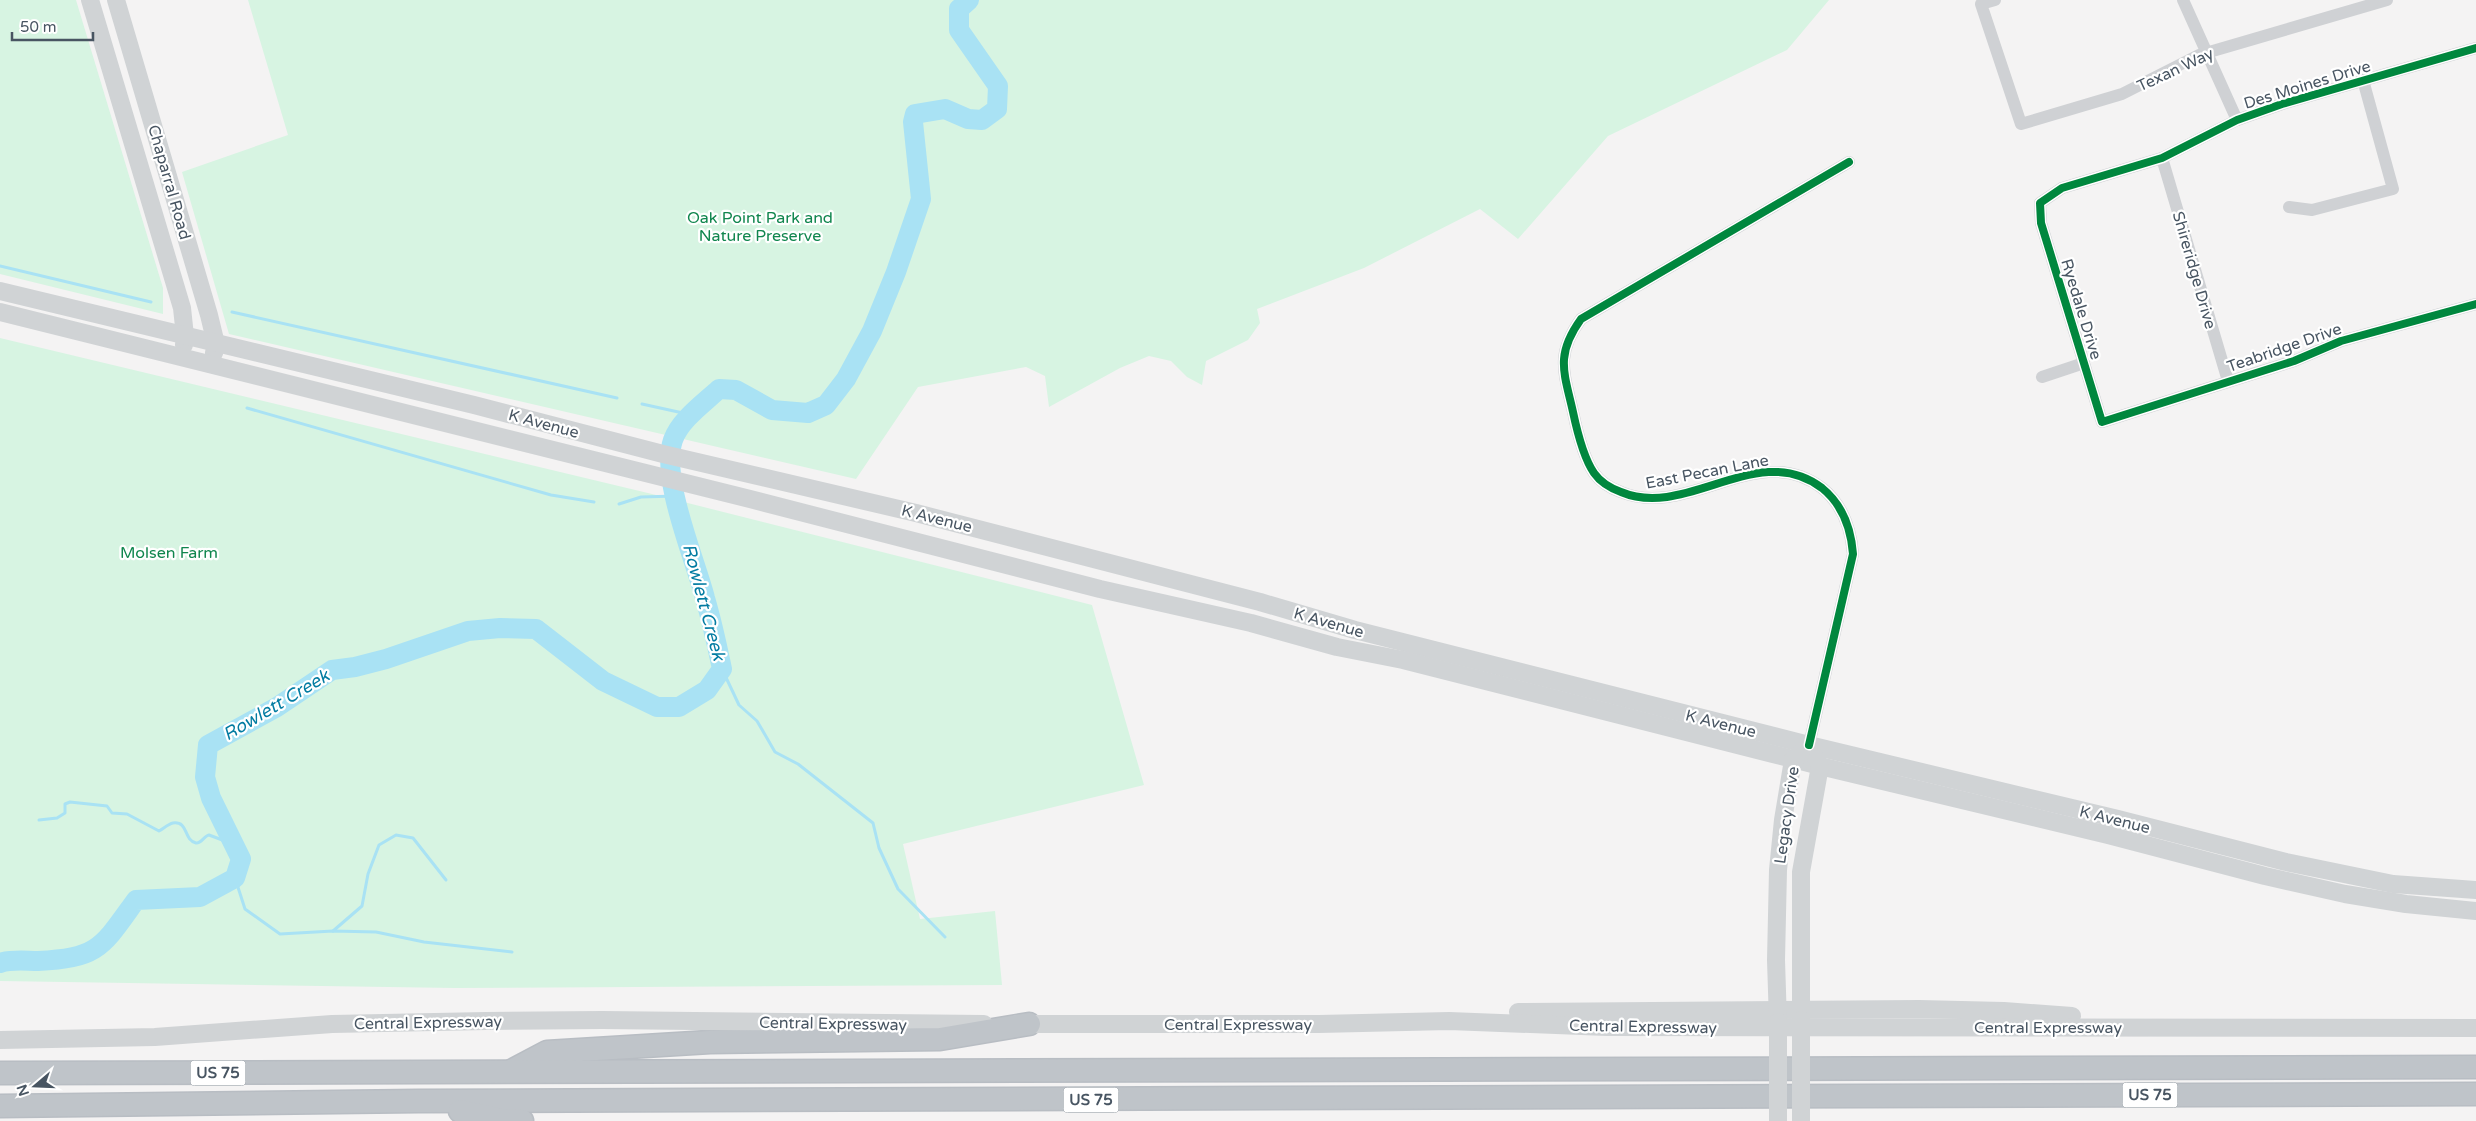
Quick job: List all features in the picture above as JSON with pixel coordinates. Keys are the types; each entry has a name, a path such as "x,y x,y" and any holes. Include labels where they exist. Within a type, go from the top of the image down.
{"highway":[{"path":"509,1072 547,1052 710,1042 940,1039 1028,1024"},
{"name":"US 75","path":"0,1074 2476,1067"},
{"name":"US 75","path":"0,1106 418,1101 2476,1094"},
{"path":"418,1101 501,1120 522,1121"}],"main road":[{"name":"Chaparral Road","path":"90,0 182,308 187,359"},
{"name":"Chaparral Road","path":"116,0 216,344 211,366"},
{"path":"103,44 127,38"},
{"name":"K Avenue","path":"0,291 474,405 757,477 916,512 1355,630 1809,745 1972,784 2345,894 2406,904 2476,911"},
{"name":"K Avenue","path":"0,312 750,499 1030,572 1234,619 1337,647 1403,660 1793,760 1966,802 2116,828 2393,884 2476,890"},
{"path":"1030,572 1037,544"},
{"path":"1234,619 1238,597"},
{"path":"1403,660 1406,642"},
{"name":"Legacy Drive","path":"1778,1121 1778,870 1783,820 1793,760 1809,745 1820,766 1801,872 1801,1121"},
{"path":"1966,802 1972,784"},
{"path":"1778,870 1801,872"},
{"path":"1398,1021 1536,1011 1777,1016 2004,1011 2195,1027"},
{"name":"Central Expressway","path":"0,1040 155,1037 332,1024 602,1020 1028,1024 1319,1024 1398,1021 1498,1022 1606,1027 2476,1028"}],"street":[{"name":"Texan Way","path":"1995,0 1981,4 2021,124 2122,94 2208,52 2349,5 2387,0"},
{"path":"2183,0 2237,120"},
{"name":"Des Moines Drive","path":"2040,203 2062,188 2162,158 2237,120 2282,104 2476,48"},
{"path":"2289,206 2312,210 2393,189 2363,80"},
{"name":"Shireridge Drive","path":"2162,158 2228,381"},
{"name":"East Pecan Lane","path":"1809,745 1853,554 1851,537 1841,510 1832,496 1815,483 1784,472 1738,476 1673,495 1654,497 1636,498 1610,488 1593,472 1586,457 1575,421 1563,356 1568,337 1581,319 1849,162"},
{"name":"Ryedale Drive","path":"2040,203 2041,223 2102,422"},
{"name":"Teabridge Drive","path":"2102,422 2294,361 2341,341 2476,304"},
{"path":"2042,377 2084,362"}],"green space":[{"path":"0,0 76,0 163,288 163,314 0,274"},
{"name":"Oak Point Park and Nature Preserve","path":"248,0 1829,0 1787,50 1608,136 1518,239 1480,209 1364,268 1257,309 1260,323 1248,340 1206,361 1202,385 1187,377 1171,361 1149,356 1120,368 1049,407 1045,376 1026,367 918,387 856,479 229,334 182,172 288,135"},
{"name":"Molsen Farm","path":"0,338 652,494 1092,605 1144,785 903,844 920,919 995,911 1002,985 455,988 0,981"}],"waterway":[{"name":"Rowlett Creek","path":"0,963 58,959 87,953 106,939 136,900 200,897 235,878 241,859 211,798 205,777 208,745 277,707 332,670 355,667 386,659 468,631 500,628 536,629 603,681 657,707 679,707 707,690 722,669 708,607 680,519 675,496 670,456 673,440 687,419 719,389 736,390 772,410 808,413 826,405 846,379 872,331 896,272 921,199 913,122 915,114 945,109 968,119 982,120 997,109 998,86 959,30 959,9 969,0"},
{"path":"0,266 151,302"},
{"path":"232,312 617,398"},
{"path":"642,404 692,415"},
{"path":"247,408 551,495 594,502"},
{"path":"619,504 641,497 676,496"},
{"path":"722,669 739,705 757,721 775,752 798,764 873,823 879,848 898,889 945,937"},
{"path":"39,820 57,818 65,813 65,804 70,802 107,806 112,813 127,814 159,831 173,823 178,823 182,825 189,838 196,843 209,835 233,844"},
{"path":"333,931 362,906 368,874 379,845 396,835 413,838 446,880"},
{"path":"235,878 245,909 280,934 333,931 376,932 424,942 512,952"}],"cycle path":[{"path":"2476,48 2282,104 2237,120 2162,158 2062,188 2040,203 2041,223 2102,422 2294,361 2341,341 2476,304"},
{"path":"1809,745 1853,554 1848,526 1841,509 1822,488 1798,475 1773,472 1748,475 1671,496 1646,498 1609,487 1594,473 1584,452 1576,427 1564,364 1568,343 1581,319 1849,162"}]}
